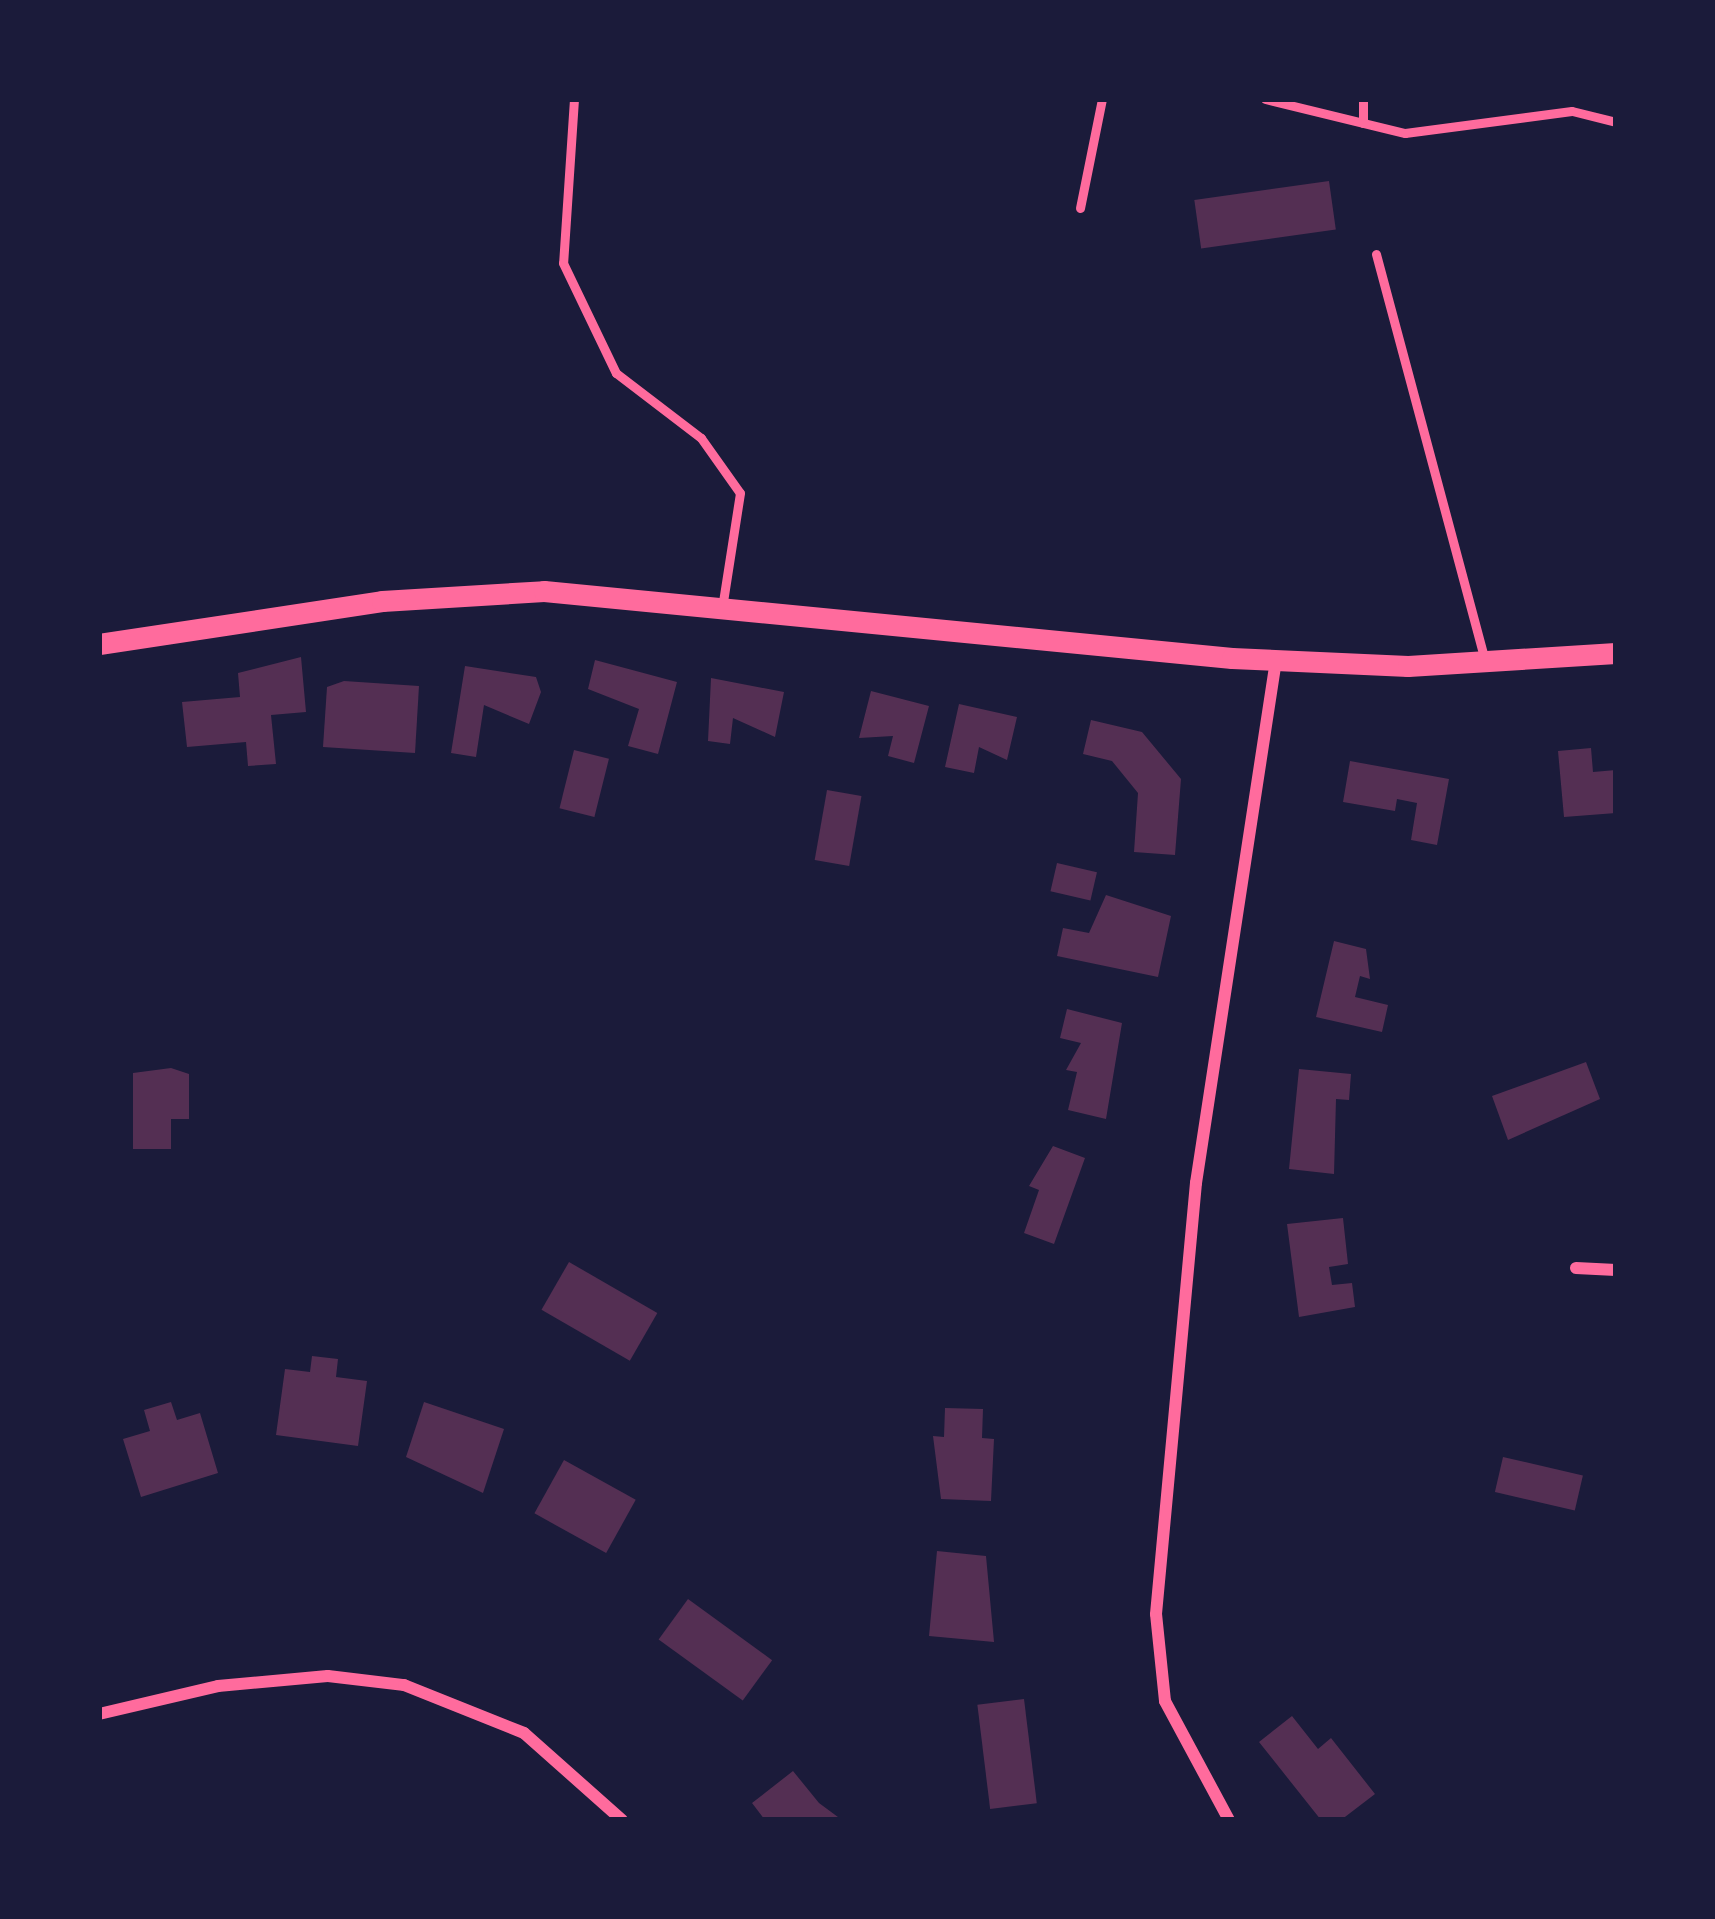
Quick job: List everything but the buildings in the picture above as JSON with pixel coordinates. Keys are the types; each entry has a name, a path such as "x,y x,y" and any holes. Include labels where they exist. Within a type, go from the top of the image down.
{"street":[{"path":"99,644 462,593 723,602 1276,660 1485,663 1616,653"},
{"path":"1229,1820 1165,1701 1156,1614 1202,1132 1276,660"},
{"path":"1576,1268 1616,1270"},
{"path":"99,1714 328,1676 404,1685 524,1732 622,1820"}],"lane":[{"path":"574,99 563,263 616,373 701,438 740,494 723,602"},
{"path":"1080,208 1102,99"},
{"path":"1264,99 1419,133 1572,111 1616,122"},
{"path":"1363,99 1363,123"},
{"path":"1376,254 1485,663"}]}
